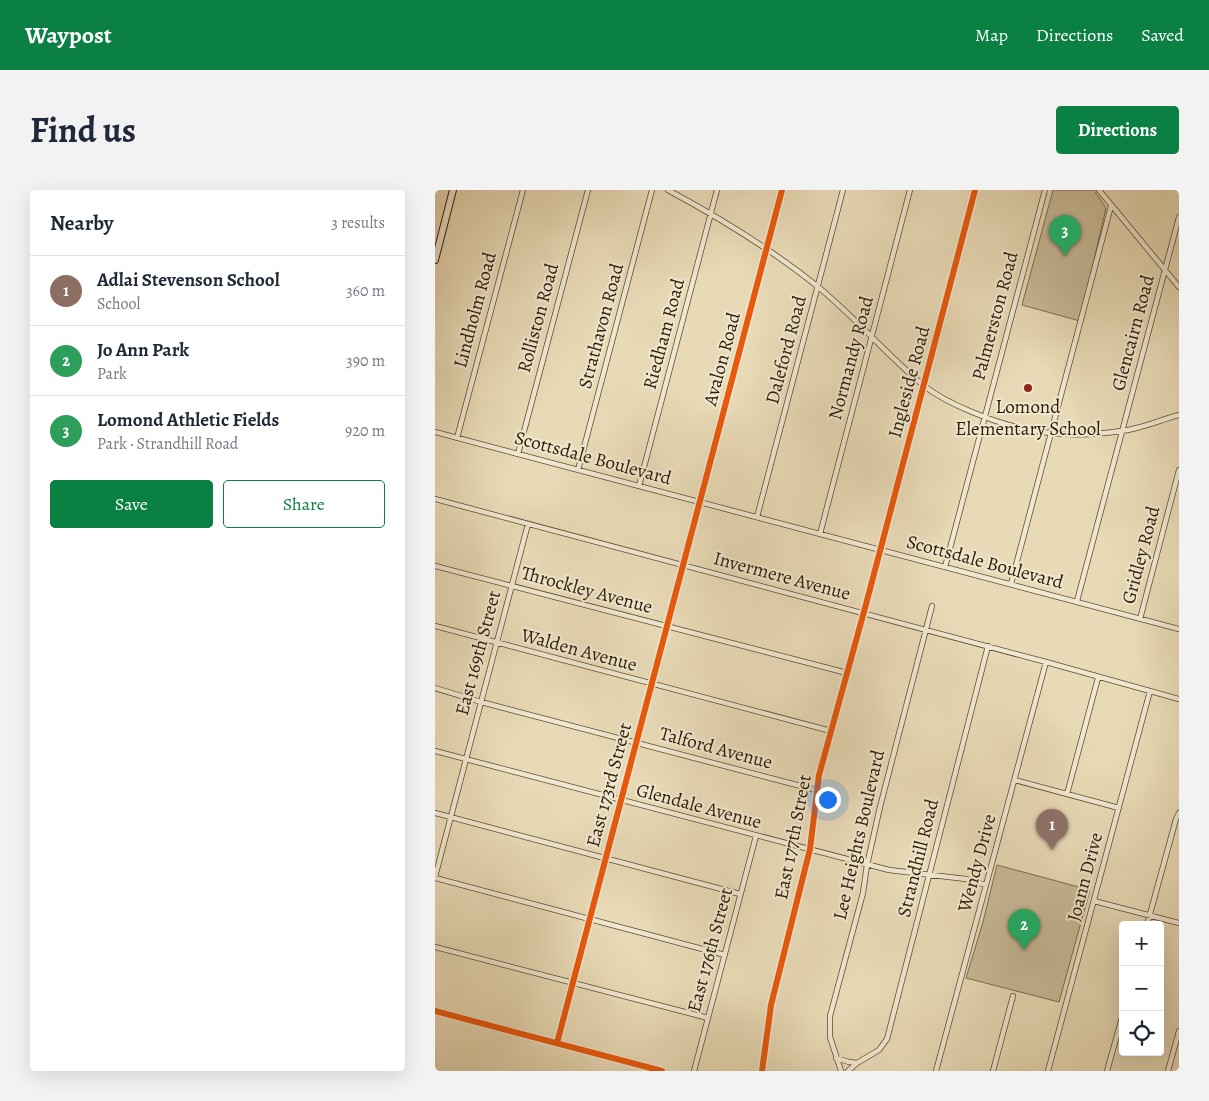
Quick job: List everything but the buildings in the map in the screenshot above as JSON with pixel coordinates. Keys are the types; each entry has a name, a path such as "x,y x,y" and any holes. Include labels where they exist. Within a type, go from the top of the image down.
{"main road":[{"path":"435,260 453,190"},
{"path":"435,1011 651,1070 662,1071"}],"street":[{"name":"Lindholm Road","path":"457,438 523,190"},
{"name":"Rolliston Road","path":"518,454 588,190"},
{"name":"Strathavon Road","path":"578,470 652,190"},
{"path":"668,190 767,249 818,287 924,385 953,404 1014,428 1051,434 1122,431 1179,415"},
{"name":"Riedham Road","path":"639,486 717,190"},
{"name":"Avalon Road","path":"691,535 782,190"},
{"name":"Daleford Road","path":"757,517 843,190"},
{"name":"Normandy Road","path":"820,534 910,190"},
{"name":"Ingleside Road","path":"872,582 975,190"},
{"name":"Palmerston Road","path":"945,567 983,417 1045,190"},
{"path":"1099,190 1179,287"},
{"path":"1011,584 1111,206"},
{"name":"Glencairn Road","path":"1077,601 1179,217"},
{"name":"Scottsdale Boulevard","path":"435,432 1179,629"},
{"name":"Gridley Road","path":"1140,618 1179,470"},
{"name":"Invermere Avenue","path":"435,499 988,646 1179,699"},
{"name":"East 169th Street","path":"435,878 449,818 528,524"},
{"name":"East 173rd Street","path":"557,1043 691,535"},
{"name":"Throckley Avenue","path":"435,566 847,673"},
{"name":"East 177th Street","path":"762,1071 771,1005 810,849 816,790 872,582"},
{"name":"Lee Heights Boulevard","path":"841,1071 830,1037 830,1016 863,892 877,816 932,606"},
{"name":"Walden Avenue","path":"435,626 651,685 831,731"},
{"name":"Strandhill Road","path":"848,1071 857,1063 879,1050 887,1039 988,646"},
{"name":"Wendy Drive","path":"936,1071 1046,662"},
{"path":"1067,794 1098,678"},
{"name":"Talford Avenue","path":"435,688 481,702 816,790"},
{"name":"Joann Drive","path":"1048,1071 1150,691"},
{"name":"Glendale Avenue","path":"435,751 867,865 929,876 966,879 986,885"},
{"path":"1015,780 1119,808"},
{"path":"435,813 740,894"},
{"path":"1148,921 1175,819 1179,813"},
{"name":"East 176th Street","path":"694,1071 755,836"},
{"path":"435,878 725,955"},
{"path":"1094,901 1179,923"},
{"path":"435,947 708,1018"},
{"path":"993,1071 1013,996"},
{"path":"1107,1071 1119,1028"},
{"path":"1168,1071 1179,1031"},
{"path":"836,1058 857,1063"}],"shaded area":[{"path":"1053,190 1094,190 1106,208 1080,321 1022,305"},
{"path":"997,865 1090,890 1059,1002 966,978 983,922"}],"cycle path":[{"path":"557,1043 782,190"},
{"path":"762,1071 771,1005 810,849 819,775 975,190"},
{"path":"435,1011 662,1071"}],"place":[{"name":"Lomond Athletic Fields","path":"1065,256"},
{"name":"Lomond Elementary School","path":"1028,388"},
{"name":"Adlai Stevenson School","path":"1052,850"},
{"name":"Jo Ann Park","path":"1024,950"}]}
